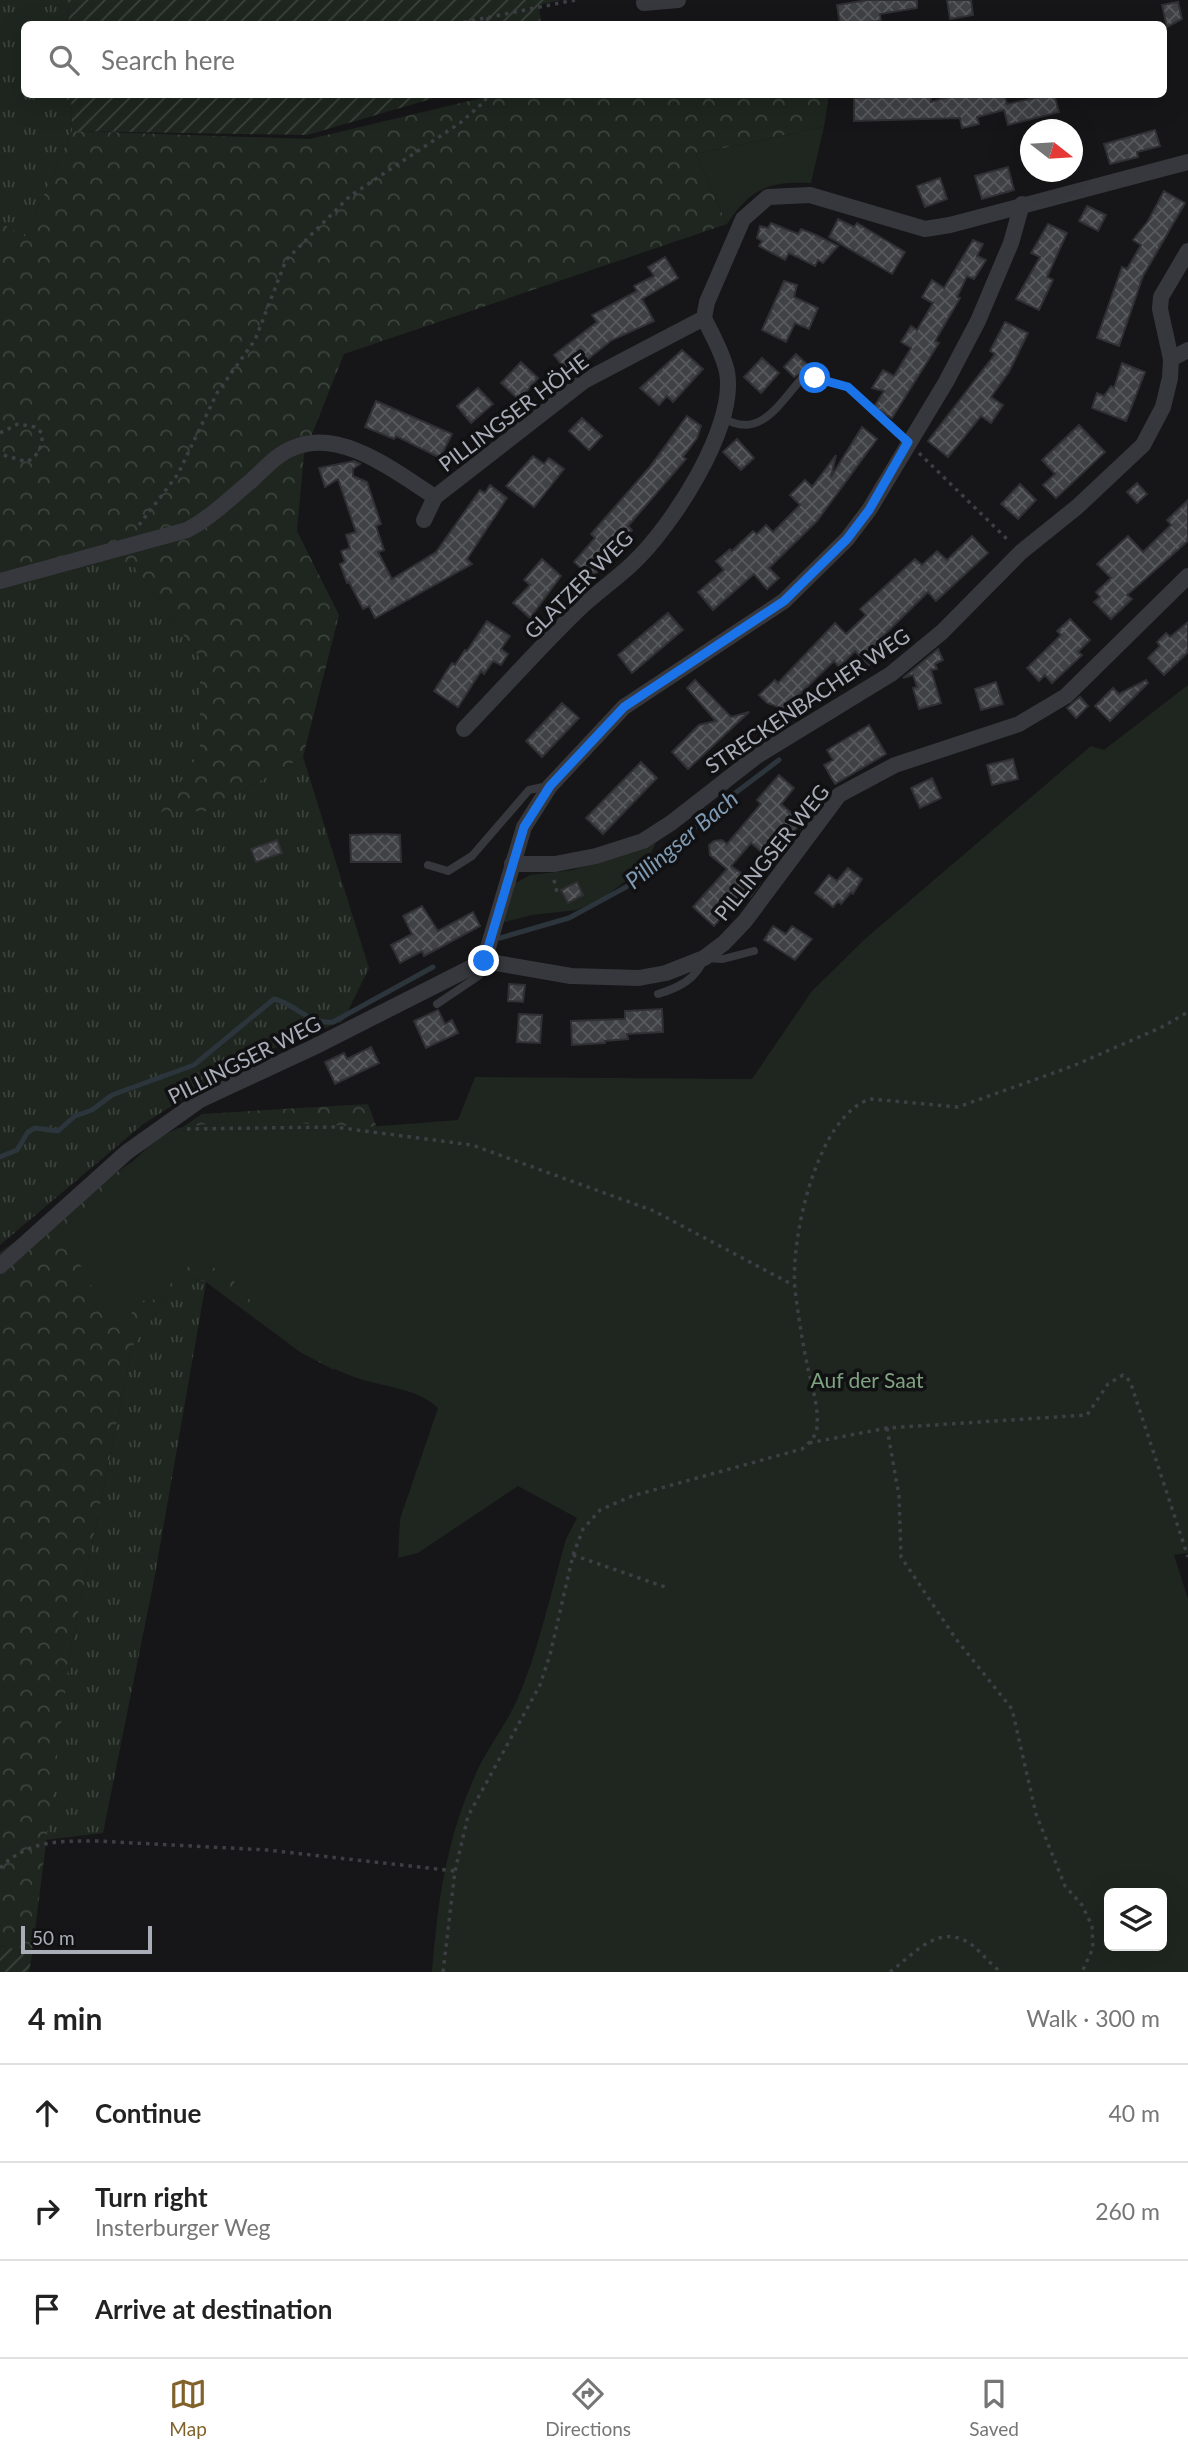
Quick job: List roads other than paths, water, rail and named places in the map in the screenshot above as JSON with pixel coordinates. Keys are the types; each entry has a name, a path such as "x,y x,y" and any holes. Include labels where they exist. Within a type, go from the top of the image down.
{"street":[{"path":"644,3 677,0"},
{"path":"704,318 707,302 743,219 768,197 810,195 925,229 950,225 1188,162"},
{"path":"484,961 524,827 550,786 624,707 759,621 792,594 855,529 946,382 978,321 1011,243 1022,204"},
{"path":"1188,251 1161,297 1161,318 1171,359 1188,350"},
{"name":"GLATZER WEG","path":"464,729 576,611 634,563 676,510 706,458 722,417 727,374 704,318"},
{"name":"PILLINGSER HÖHE","path":"424,520 435,497 584,381 704,318"},
{"name":"STRECKENBACHER WEG","path":"512,864 555,864 596,856 643,841 671,823 757,756 891,674 942,632 1021,552 1077,507 1143,444 1163,407 1171,359"},
{"name":"PILLINGSER HÖHE","path":"0,581 124,545 149,543 199,524 290,449 318,441 332,442 367,458 435,497"},
{"name":"PILLINGSER WEG","path":"0,1266 127,1152 200,1100 314,1047 484,961 571,976 639,978 666,973 704,958 724,943 745,921 839,795 895,765 1019,724 1066,696 1188,576"}],"lane":[{"path":"722,417 737,427 753,426 766,418 804,376"},
{"path":"428,865 448,872 472,856 529,790 550,786"},
{"path":"658,994 678,988 700,969 704,958 723,958 754,951"},
{"path":"436,1004 480,975 484,961"}],"waterway":[{"name":"Pillingser Bach","path":"500,938 569,918 626,887 675,849 706,815 779,760"},
{"name":"Pillingser Bach","path":"0,1157 17,1150 28,1132 35,1128 58,1131 75,1116 92,1110 112,1095 194,1065 274,999 317,1020 333,1022 433,967"}],"park label":[{"name":"Auf der Saat","path":"867,1379"}]}
